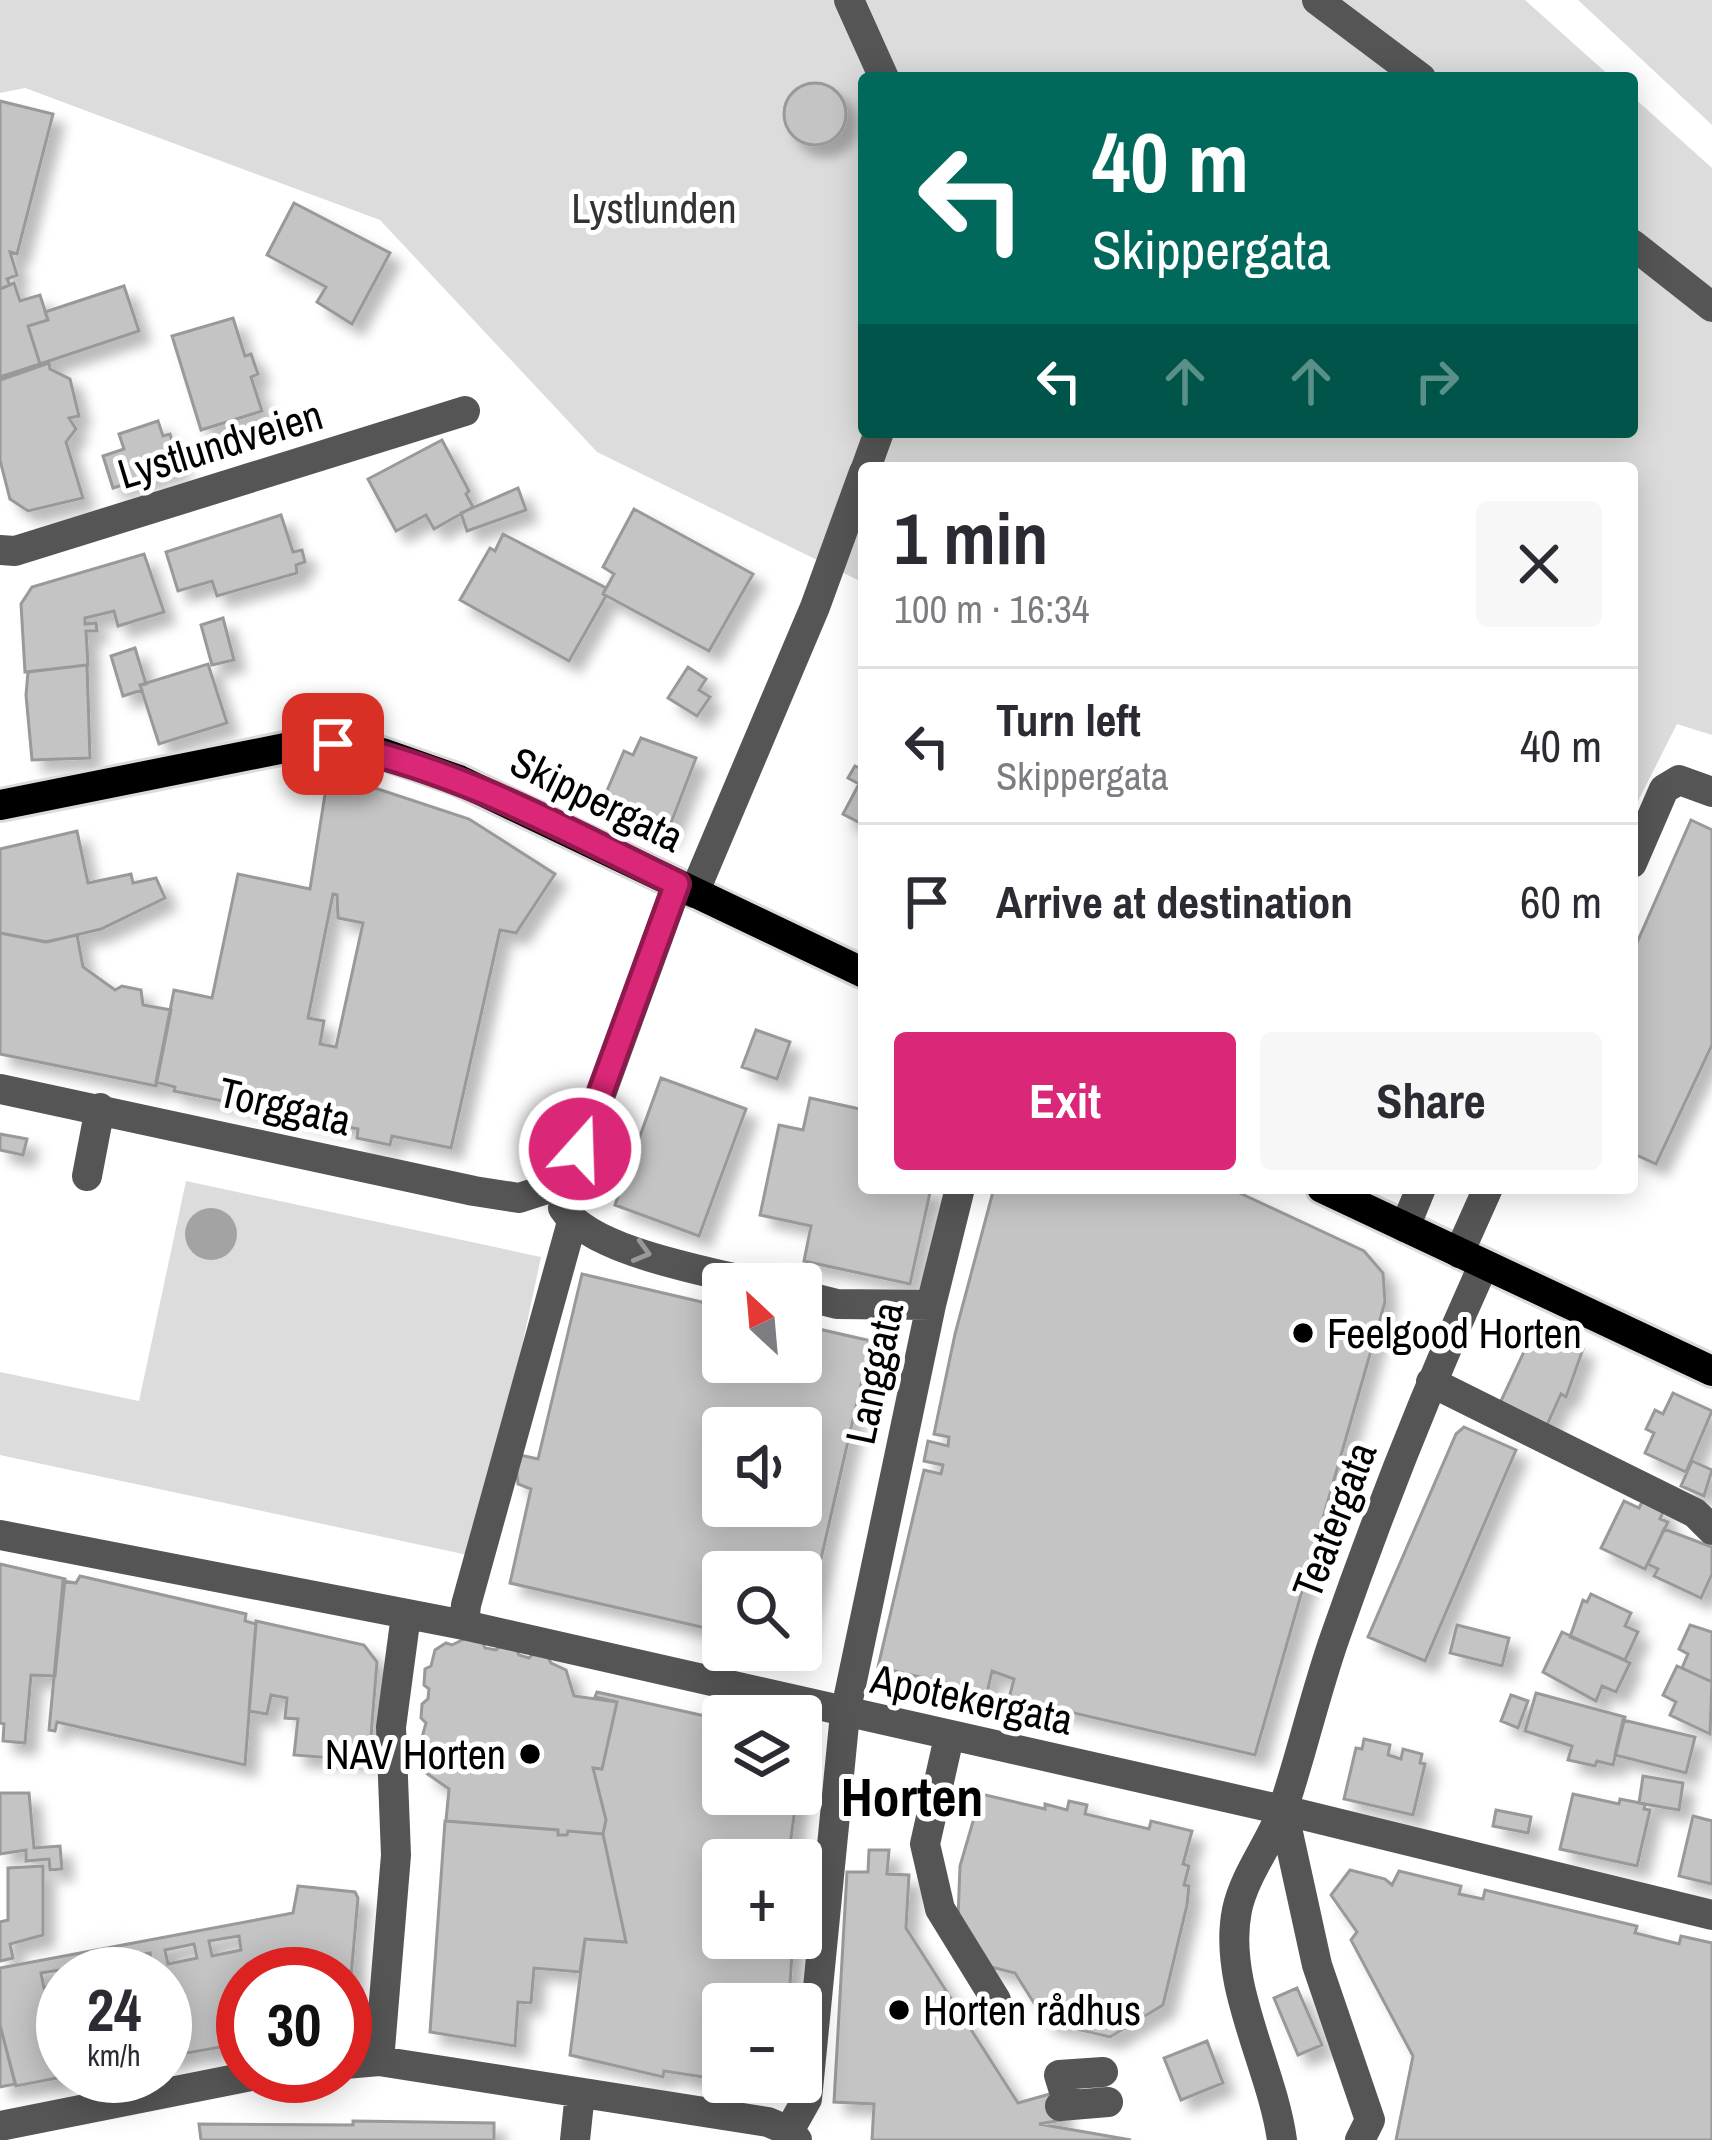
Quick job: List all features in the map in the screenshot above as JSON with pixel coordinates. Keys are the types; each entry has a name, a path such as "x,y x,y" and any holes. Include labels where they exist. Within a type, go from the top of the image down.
{"main road":[{"name":"Skippergata","path":"0,805 290,747 333,744 382,753 459,779 858,970"},
{"path":"1335,1194 1712,1371"}],"street":[{"path":"849,0 881,72"},
{"path":"1317,0 1413,72"},
{"path":"1638,249 1712,307"},
{"name":"Lystlundveien","path":"0,550 15,550 464,411"},
{"path":"702,1268 622,1246 572,1222 550,1188 580,1149 686,889 815,607 858,489"},
{"path":"1638,849 1664,789 1678,780 1712,792"},
{"name":"Torggata","path":"0,1089 474,1191 518,1198 550,1188"},
{"path":"87,1177 100,1108"},
{"name":"Langgata","path":"793,2135 807,2099 845,1714 931,1305 959,1194"},
{"path":"1405,1227 1419,1194"},
{"name":"Teatergata","path":"1282,2140 1277,2106 1238,1984 1237,1911 1283,1810 1334,1640 1431,1382 1487,1194"},
{"path":"464,1625 572,1222"},
{"path":"822,1300 931,1305"},
{"path":"1431,1382 1695,1513 1712,1530"},
{"name":"Apotekergata","path":"0,1535 464,1625 1283,1810 1712,1916"},
{"path":"379,2061 395,1855 392,1727 406,1616"},
{"path":"949,1737 925,1844 940,1909 996,2000"},
{"name":"Teatergata","path":"1283,1810 1317,1965 1370,2120 1360,2140"},
{"path":"372,2062 768,2122 793,2135"},
{"path":"0,2126 216,2083"},
{"path":"1064,2105 1106,2087"},
{"path":"575,2140 580,2093"}],"green space":[{"name":"Lystlunden","path":"0,0 1525,0 1605,72 858,72 858,438 1638,438 1638,101 1712,168 1712,735 1677,724 1638,801 1638,462 858,462 858,580 597,452 380,220 25,88 0,93"},
{"path":"1578,0 1712,0 1712,125"},
{"path":"186,1181 541,1257 477,1557 0,1455 0,1372 139,1401"}],"shaded area":[{"path":"211,1208 229,1216 237,1234 229,1252 211,1260 193,1252 185,1234 193,1216"}],"building":[{"path":"815,83 837,92 846,114 837,136 815,145 793,136 784,114 793,92"},
{"path":"0,101 53,114 17,254 10,252 17,275 0,289"},
{"path":"294,203 390,253 352,324 317,302 326,287 267,255"},
{"path":"14,283 20,301 40,295 48,320 28,326 40,364 0,377 0,289"},
{"path":"124,286 139,331 40,364 28,326 48,320 45,312"},
{"path":"233,318 245,356 251,354 258,374 251,377 262,411 201,430 172,336"},
{"path":"49,363 50,369 70,379 79,416 69,418 76,429 66,442 83,498 28,511 10,499 0,460 0,380"},
{"path":"158,421 163,436 170,434 180,467 113,488 103,456 124,449 119,434"},
{"path":"442,440 473,507 434,529 426,515 396,531 368,479"},
{"path":"518,488 526,510 467,531 461,513"},
{"path":"634,509 753,574 709,651 603,594 614,574 603,567"},
{"path":"281,515 293,552 302,550 305,562 296,565 297,573 217,596 212,581 178,591 166,552"},
{"path":"503,534 606,588 606,596 569,661 460,600"},
{"path":"144,554 164,612 118,626 114,611 85,618 85,624 96,623 97,631 86,631 88,665 25,672 21,604 32,587"},
{"path":"223,618 234,660 212,665 201,625"},
{"path":"135,648 146,684 123,696 111,656"},
{"path":"208,664 227,723 159,744 140,685"},
{"path":"87,665 90,758 32,760 28,672"},
{"path":"688,667 706,679 699,690 710,697 697,716 668,698"},
{"path":"641,738 696,758 666,836 600,807 624,751 633,755"},
{"path":"855,766 858,767 858,783 848,778"},
{"path":"327,782 378,789 469,819 555,874 516,933 500,930 451,1148 392,1136 390,1145 357,1138 358,1129 174,1091 175,1087 156,1082 174,990 212,998 238,874 310,889","holes":["333,894 337,895 338,918 363,923 336,1047 320,1044 324,1021 308,1018"]},
{"path":"858,786 858,822 843,814"},
{"path":"1691,820 1712,830 1712,1045 1656,1164 1638,1156 1638,940"},
{"path":"77,831 88,883 131,874 133,883 156,878 165,898 101,929 47,942 0,933 0,849"},
{"path":"0,933 45,942 77,935 83,967 115,990 122,986 141,990 143,1005 171,1010 156,1086 0,1054"},
{"path":"756,1030 790,1042 777,1079 742,1067"},
{"path":"661,1078 746,1109 699,1236 615,1205"},
{"path":"810,1098 858,1109 858,1194 930,1194 910,1284 804,1261 811,1226 760,1215 779,1125 803,1130"},
{"path":"0,1134 27,1139 23,1155 0,1150"},
{"path":"992,1194 1242,1194 1364,1251 1383,1273 1385,1302 1255,1755 1009,1698 1014,1679 992,1671 987,1693 878,1667 924,1470 941,1474 943,1465 924,1461 928,1441 948,1446 949,1437 934,1434"},
{"path":"582,1274 702,1302 702,1383 822,1383 822,1330 871,1341 822,1554 702,1551 702,1627 510,1583 531,1489 518,1484 515,1454 538,1459"},
{"path":"1536,1326 1583,1349 1566,1397 1561,1394 1547,1425 1500,1403"},
{"path":"1673,1393 1712,1411 1686,1472 1645,1453 1654,1433 1646,1429 1655,1410 1663,1414"},
{"path":"1464,1427 1516,1450 1425,1661 1368,1637 1456,1434"},
{"path":"1692,1461 1712,1470 1704,1496 1681,1486"},
{"path":"1643,1500 1664,1510 1660,1519 1668,1522 1645,1569 1601,1548 1624,1501 1639,1508"},
{"path":"1664,1529 1712,1547 1712,1574 1701,1598 1654,1576 1658,1569 1648,1564"},
{"path":"0,1564 65,1579 55,1676 31,1675 25,1743 3,1741 4,1724 0,1723"},
{"path":"80,1576 246,1614 245,1621 256,1624 245,1765 57,1722 55,1731 49,1730 63,1581 76,1583"},
{"path":"1591,1594 1631,1613 1625,1626 1638,1632 1625,1660 1570,1637 1583,1600 1587,1602"},
{"path":"256,1621 364,1645 377,1662 369,1761 294,1755 298,1719 285,1718 287,1698 271,1695 267,1714 249,1711"},
{"path":"1457,1625 1509,1638 1502,1666 1450,1653"},
{"path":"1690,1625 1712,1632 1712,1682 1682,1668 1688,1654 1679,1649"},
{"path":"1562,1632 1630,1663 1616,1692 1602,1686 1596,1701 1543,1672"},
{"path":"468,1637 482,1641 485,1648 496,1650 501,1645 529,1658 534,1653 548,1657 566,1670 574,1696 617,1702 602,1769 593,1768 606,1820 603,1834 568,1831 558,1835 558,1830 446,1821 449,1789 426,1773 428,1767 418,1752 426,1723 421,1718 422,1704 429,1689 424,1685 425,1669 431,1666 435,1650"},
{"path":"1677,1666 1712,1682 1710,1734 1670,1715 1676,1702 1663,1695"},
{"path":"597,1692 702,1715 702,1815 794,1815 791,1839 702,1839 702,1959 792,1959 790,1983 702,1983 702,2077 664,2071 663,2077 570,2055 585,1939 626,1942 593,1768 602,1769 617,1702 595,1697"},
{"path":"1536,1693 1625,1717 1613,1765 1568,1760 1572,1746 1525,1731"},
{"path":"1511,1695 1528,1701 1518,1728 1501,1721"},
{"path":"1623,1720 1695,1737 1686,1773 1615,1755"},
{"path":"1364,1739 1390,1745 1388,1755 1401,1759 1403,1749 1422,1754 1420,1763 1425,1764 1413,1815 1344,1799 1356,1748 1362,1749"},
{"path":"1643,1776 1683,1783 1679,1810 1639,1803"},
{"path":"0,1793 29,1793 34,1848 60,1846 62,1869 50,1870 49,1859 26,1861 26,1850 0,1854"},
{"path":"981,1794 1045,1809 1045,1804 1067,1810 1069,1801 1087,1805 1085,1814 1149,1829 1151,1821 1192,1831 1183,1864 1189,1866 1184,1885 1189,1886 1187,1905 1163,2005 1110,2037 1046,2022 1015,1973 987,1966 958,1918 960,1866"},
{"path":"1573,1794 1645,1804 1644,1809 1650,1810 1637,1866 1560,1849"},
{"path":"1496,1810 1531,1817 1528,1833 1493,1826"},
{"path":"1693,1816 1712,1821 1712,1884 1679,1876"},
{"path":"445,1821 558,1830 558,1835 568,1831 603,1834 626,1942 585,1939 580,1972 534,1968 531,2003 518,2002 515,2046 430,2032"},
{"name":"Horten rådhus","path":"869,1850 889,1850 887,1874 909,1875 906,1928 1018,2103 1057,2092 1062,2120 1039,2124 1131,2140 872,2140 874,2104 834,2102 847,1872 868,1872"},
{"path":"43,1866 43,1935 10,1944 13,1958 0,1961 0,1922 8,1920 8,1868"},
{"path":"1350,1870 1392,1885 1399,1871 1461,1886 1459,1894 1483,1899 1485,1890 1637,1926 1635,1933 1679,1944 1681,1936 1712,1943 1712,2140 1396,2140 1413,2056 1351,1940 1357,1932 1331,1895"},
{"path":"298,1886 355,1892 358,1898 354,1947 241,1947 239,1936 209,1941 212,1956 216,1955 216,2048 192,2052 194,1944 112,1947 293,1913"},
{"path":"36,1961 36,2082 16,2086 0,2025 0,1968"},
{"path":"1297,1988 1322,2045 1298,2055 1274,1998"},
{"path":"0,2025 15,2084 0,2087"},
{"path":"1207,2041 1223,2083 1181,2100 1164,2058"},
{"path":"353,2121 494,2123 494,2140 201,2140 199,2124 353,2125"}],"place":[{"name":"Feelgood Horten","path":"1303,1333"},
{"name":"NAV Horten","path":"530,1754"},
{"name":"Horten rådhus","path":"899,2010"}],"district":[{"name":"Horten","path":"912,1797"}],"route":[{"path":"333,744 382,753 459,779 677,884 580,1149"}]}
